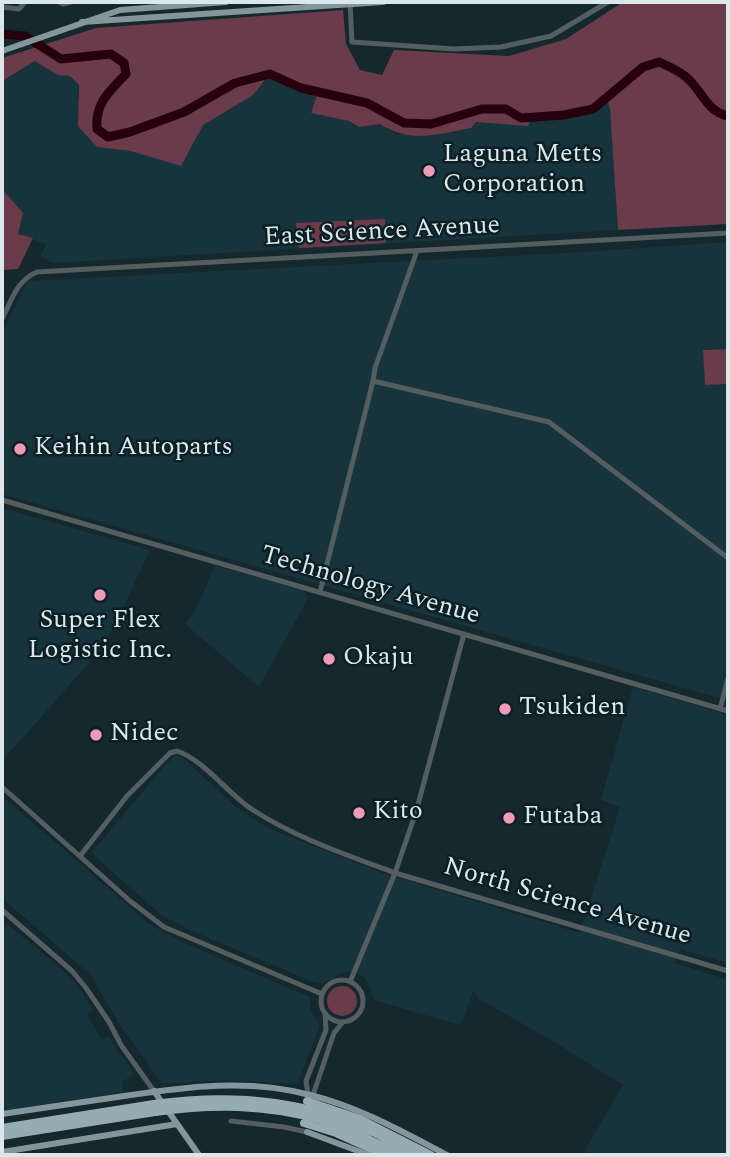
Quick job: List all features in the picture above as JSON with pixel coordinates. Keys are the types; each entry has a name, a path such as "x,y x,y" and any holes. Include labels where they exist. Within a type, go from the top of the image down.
{"highway":[{"path":"310,1098 368,1122 431,1155"},
{"path":"2,1128 154,1108 250,1107 322,1117 368,1130 416,1155"},
{"path":"2,1136 154,1108"},
{"path":"322,1117 401,1155"},
{"path":"307,1127 344,1136 385,1155"}],"main road":[{"path":"3,51 120,10 226,2"},
{"path":"82,22 383,2"},
{"path":"2,1114 154,1091 223,1085 265,1087 369,1116 447,1155"},
{"path":"154,1091 198,1155"},
{"path":"310,1098 307,1127 369,1155"},
{"path":"2,1152 177,1124"}],"street":[{"path":"2,7 19,9 25,2"},
{"path":"59,2 71,2"},
{"path":"350,3 352,42 454,49 501,47 551,36 608,2"},
{"name":"East Science Avenue","path":"2,319 20,283 26,276 37,272 728,233"},
{"path":"320,592 375,368 417,251"},
{"path":"373,381 549,422 728,558"},
{"name":"Technology Avenue","path":"2,500 728,711"},
{"path":"350,982 395,873 416,811 464,634"},
{"path":"720,709 728,678"},
{"name":"North Science Avenue","path":"80,856 127,796 170,753 177,751 194,760 251,809 277,824 395,873 728,971"},
{"path":"2,788 164,928 322,993"},
{"path":"2,910 72,971 154,1091"},
{"path":"334,981 350,982 360,991 363,1002 356,1017 343,1022 334,1033 310,1098 306,1081 326,1030 322,993 334,981"},
{"path":"324,1013 331,1019 343,1022"},
{"path":"231,1121 307,1127"}],"shaded area":[{"path":"623,2 728,2 728,224 618,230 610,109 607,99 593,109 531,117 528,126 476,122 471,128 413,136 380,124 359,127 349,121 311,113 318,92 301,88 270,74 253,95 203,125 181,166 131,151 97,147 78,126 79,85 70,76 58,75 35,61 2,81 2,58 96,28 343,10 346,44 360,70 382,75 394,50 509,56 566,39"},
{"path":"35,61 58,75 70,76 79,85 77,97 97,146 131,151 203,125 253,95 270,74 301,88 318,92 311,113 349,121 359,127 380,124 397,135 476,122 564,115 593,109 607,99 610,109 618,230 52,263 41,256 46,244 18,234 23,213 2,189 2,81"},
{"path":"2,189 23,213 18,234 33,238 18,269 2,270"},
{"path":"385,219 386,243 299,248 296,223"},
{"path":"728,242 728,349 704,349 705,385 728,384 728,675 724,694 719,698 2,494 2,332 28,281"},
{"path":"728,349 728,384 705,385 703,350"},
{"path":"2,508 150,550 112,631 88,660 90,662 2,761"},
{"path":"215,566 304,590 307,600 259,687 185,624 195,611"},
{"path":"633,687 728,715 728,963 680,949 675,963 728,980 728,1155 593,1155 585,1150 623,1085 479,999 473,990 462,1023 456,1024 374,1000 364,977 353,972 342,973 323,984 313,982 192,931 161,915 95,856 93,851 167,763 176,756 182,757 236,807 270,829 382,873 580,933 620,807 601,800"},
{"path":"2,796 148,923 186,944 310,997 310,1010 320,1026 297,1084 224,1080 162,1084 118,1022 91,975 2,898"},
{"path":"7,924 63,970 80,989 93,1010 87,1014 102,1040 108,1036 132,1071 133,1075 122,1082 123,1092 2,1111 2,929"},
{"path":"342,986 353,990 357,1001 353,1012 342,1016 331,1012 327,1001 331,990"}],"waterway":[{"path":"2,34 25,36 61,59 111,54 124,63 126,74 104,98 98,112 97,129 108,137 130,132 184,112 235,83 270,74 301,88 367,103 404,123 431,124 482,109 506,109 521,118 564,115 593,109 643,67 659,62 685,76 711,107 728,116"}],"place":[{"name":"Laguna Metts Corporation","path":"429,171"},
{"name":"Keihin Autoparts","path":"20,449"},
{"name":"Super Flex Logistic Inc.","path":"100,595"},
{"name":"Okaju","path":"329,659"},
{"name":"Tsukiden","path":"505,709"},
{"name":"Nidec","path":"96,735"},
{"name":"Kito","path":"359,813"},
{"name":"Futaba","path":"509,818"}]}
